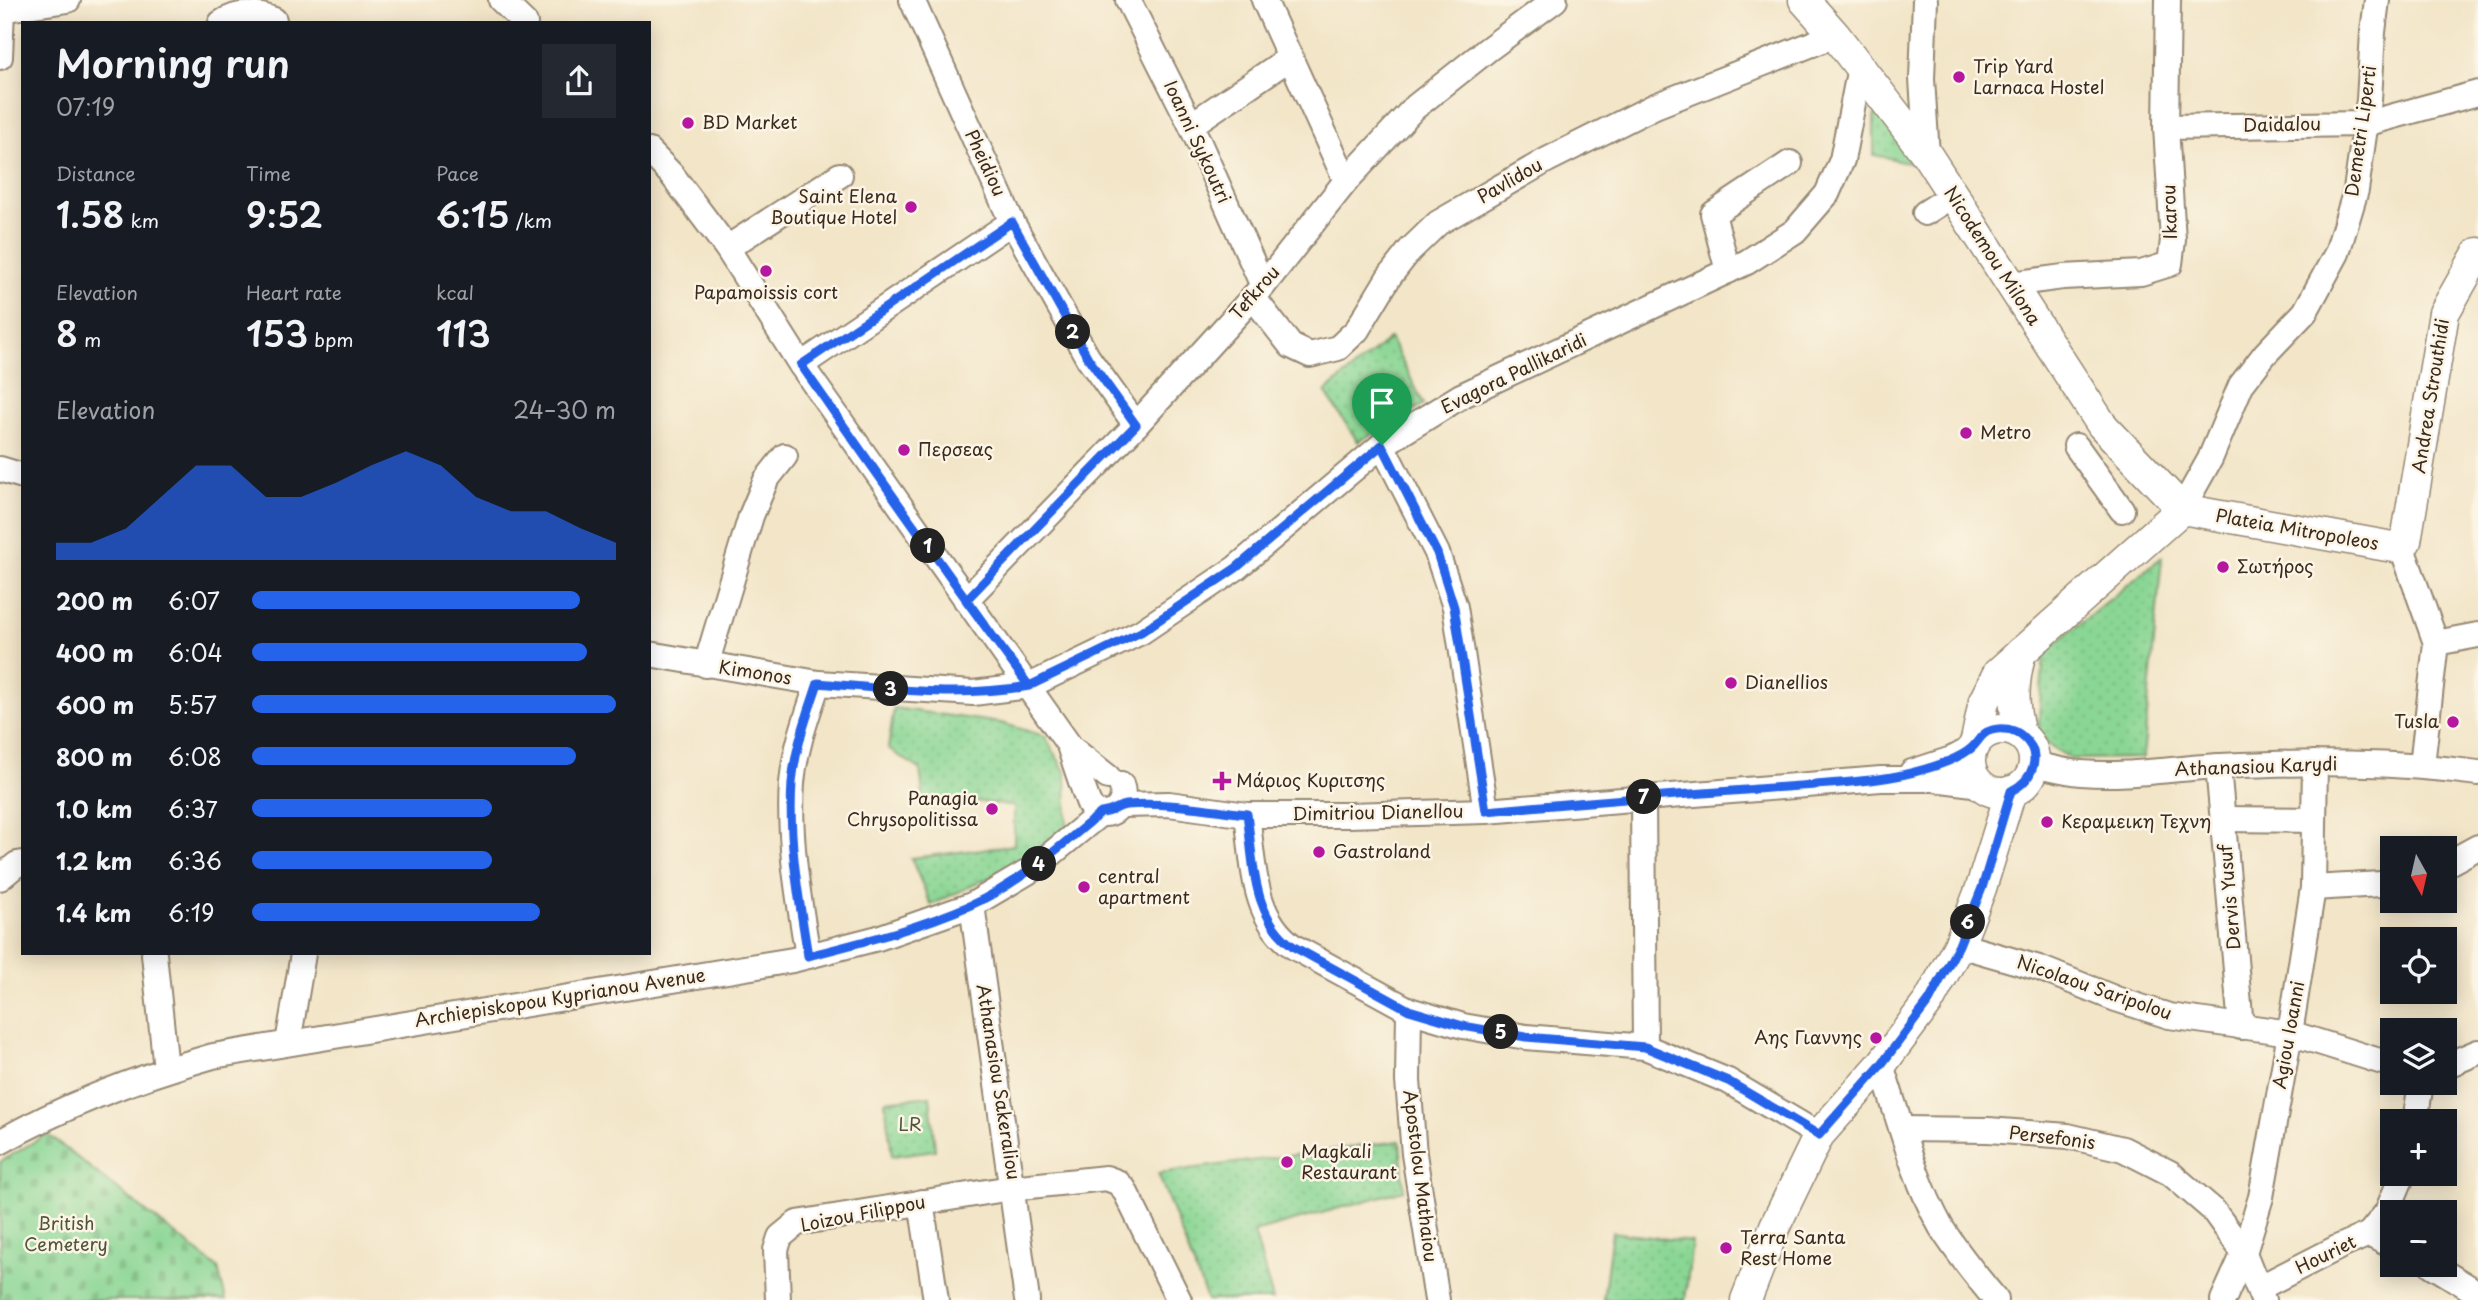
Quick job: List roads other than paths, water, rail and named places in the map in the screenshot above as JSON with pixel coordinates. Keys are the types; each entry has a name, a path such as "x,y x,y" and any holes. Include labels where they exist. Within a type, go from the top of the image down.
{"main road":[{"name":"Nicodemou Milona","path":"1804,0 1835,35 1927,156 2102,425 2182,509"},
{"name":"Andrea Strouthidi","path":"2401,545 2408,534 2444,313 2478,253"},
{"name":"Plateia Mitropoleos","path":"2182,509 2387,547 2401,545"},
{"path":"1973,745 1991,730 2002,728 2020,734 2029,744 2034,764 2027,781 2011,791 1990,791 1981,785 1970,768 1973,745 1988,688 1998,673 2182,509"},
{"path":"2020,734 2013,694 2014,677 2021,652"},
{"path":"1746,1300 1775,1226 1819,1135 1881,1065 1929,1001 1959,945 1982,888 2011,791"}],"street":[{"path":"0,57 1,10 68,0"},
{"path":"219,21 222,0"},
{"path":"501,0 524,21"},
{"name":"Pheidiou","path":"912,0 1012,222 1088,358 1136,425"},
{"name":"Ioanni Sykoutri","path":"1128,0 1191,125 1258,292"},
{"path":"1264,0 1346,181"},
{"name":"Tefkrou","path":"966,600 1136,425 1258,292 1346,181 1414,108 1555,0"},
{"path":"1925,0 1922,79 1927,156"},
{"name":"Ikarou","path":"2011,284 2063,277 2141,273 2170,264 2173,240 2166,127 2168,0"},
{"name":"Demetri Liperti","path":"2182,509 2210,459 2241,385 2265,354 2305,312 2337,253 2356,190 2377,0"},
{"path":"222,21 231,16 244,14 272,14"},
{"name":"Pavlidou","path":"1258,292 1291,346 1310,355 1338,348 1357,330 1389,276 1410,250 1438,223 1547,160 1655,106 1835,35"},
{"path":"1191,125 1291,57"},
{"name":"Evagora Pallikaridi","path":"1029,686 1141,632 1236,568 1382,445 1461,396 1747,262 1795,231 1827,194 1843,160 1860,67"},
{"name":"Daidalou","path":"2166,127 2365,124 2478,93"},
{"path":"651,153 672,175 727,248 801,365 1069,745 1113,795 1091,807 1069,745"},
{"path":"1728,271 1713,214 1790,163"},
{"path":"727,248 840,175"},
{"path":"1925,213 1953,195"},
{"path":"801,365 1012,222"},
{"path":"1382,445 1437,553 1454,607 1486,811"},
{"path":"2076,446 2122,510"},
{"path":"706,665 751,516 766,480 785,456"},
{"path":"0,469 21,475"},
{"name":"Plateia Mitropoleos","path":"2401,545 2436,643 2422,765"},
{"path":"2436,643 2478,635"},
{"name":"Kimonos","path":"651,654 818,683 961,693 995,692 1029,686"},
{"path":"808,956 791,817 792,782 796,753 818,683"},
{"name":"Dimitriou Dianellou","path":"1881,779 1934,765 1973,745"},
{"name":"Athanasiou Karydi","path":"2034,764 2079,773 2126,774 2218,766 2315,763 2422,765 2478,773"},
{"name":"Agiou Ioanni","path":"2224,1300 2244,1253 2261,1197 2290,1033 2313,888 2315,763"},
{"name":"Dervis Yusuf","path":"2218,766 2241,1027"},
{"name":"Dimitriou Dianellou","path":"1113,795 1247,814 1348,815 1486,811 1881,779 1934,779 1981,785"},
{"name":"Archiepiskopou Kyprianou Avenue","path":"0,1142 35,1122 93,1096 166,1069 213,1056 808,956 878,938 972,905 1033,869 1113,795"},
{"path":"1643,797 1645,1047"},
{"path":"1247,814 1258,894 1265,916 1278,936 1294,947 1409,1010 1463,1026 1526,1037 1645,1047 1728,1081 1819,1135"},
{"path":"2223,819 2314,820"},
{"path":"2457,858 2478,847"},
{"path":"0,878 21,863"},
{"path":"2313,888 2380,884"},
{"name":"Athanasiou Sakeraliou","path":"972,905 1011,1188 1086,1179 1106,1178 1117,1182 1124,1189 1179,1300"},
{"name":"Nicolaou Saripolou","path":"1959,945 2039,968 2116,999 2169,1016 2290,1033 2380,1061"},
{"path":"154,955 166,1069"},
{"path":"288,1043 303,955"},
{"name":"Apostolou Mathaiou","path":"1409,1010 1408,1081 1414,1154 1434,1299"},
{"path":"2457,1061 2478,1052"},
{"path":"1881,1065 1920,1180 1941,1226 1996,1300"},
{"name":"Persefonis","path":"1902,1129 1988,1130 2068,1136 2123,1149 2170,1173 2214,1210 2244,1253"},
{"name":"Houriet","path":"2261,1294 2339,1247 2369,1234 2387,1212 2398,1186"},
{"path":"1011,1188 1027,1300"},
{"name":"Loizou Filippou","path":"778,1300 776,1250 780,1237 797,1223 1011,1188"},
{"path":"921,1202 936,1300"},
{"path":"2369,1234 2380,1240"},
{"path":"2244,1253 2261,1294"},
{"path":"2452,1277 2478,1293"}],"place":[{"name":"Trip Yard Larnaca Hostel","path":"1959,77"},
{"name":"BD Market","path":"688,123"},
{"name":"Saint Elena Boutique Hotel","path":"911,207"},
{"name":"Papamoissis cort","path":"766,271"},
{"name":"Metro","path":"1966,433"},
{"name":"Περσεας","path":"904,450"},
{"name":"Σωτήρος","path":"2223,567"},
{"name":"Dianellios","path":"1731,683"},
{"name":"Tusla","path":"2453,722"},
{"name":"Μάριος Κυριτσης","path":"1222,781"},
{"name":"Panagia Chrysopolitissa","path":"992,809"},
{"name":"Κεραμεικη Τεχνη","path":"2047,822"},
{"name":"Gastroland","path":"1319,852"},
{"name":"central apartment","path":"1084,887"},
{"name":"Αης Γιαννης","path":"1876,1038"},
{"name":"Magkali Restaurant","path":"1287,1162"},
{"name":"Terra Santa Rest Home","path":"1726,1248"}],"park label":[{"name":"LR","path":"910,1125"},
{"name":"British Cemetery","path":"66,1234"}]}
